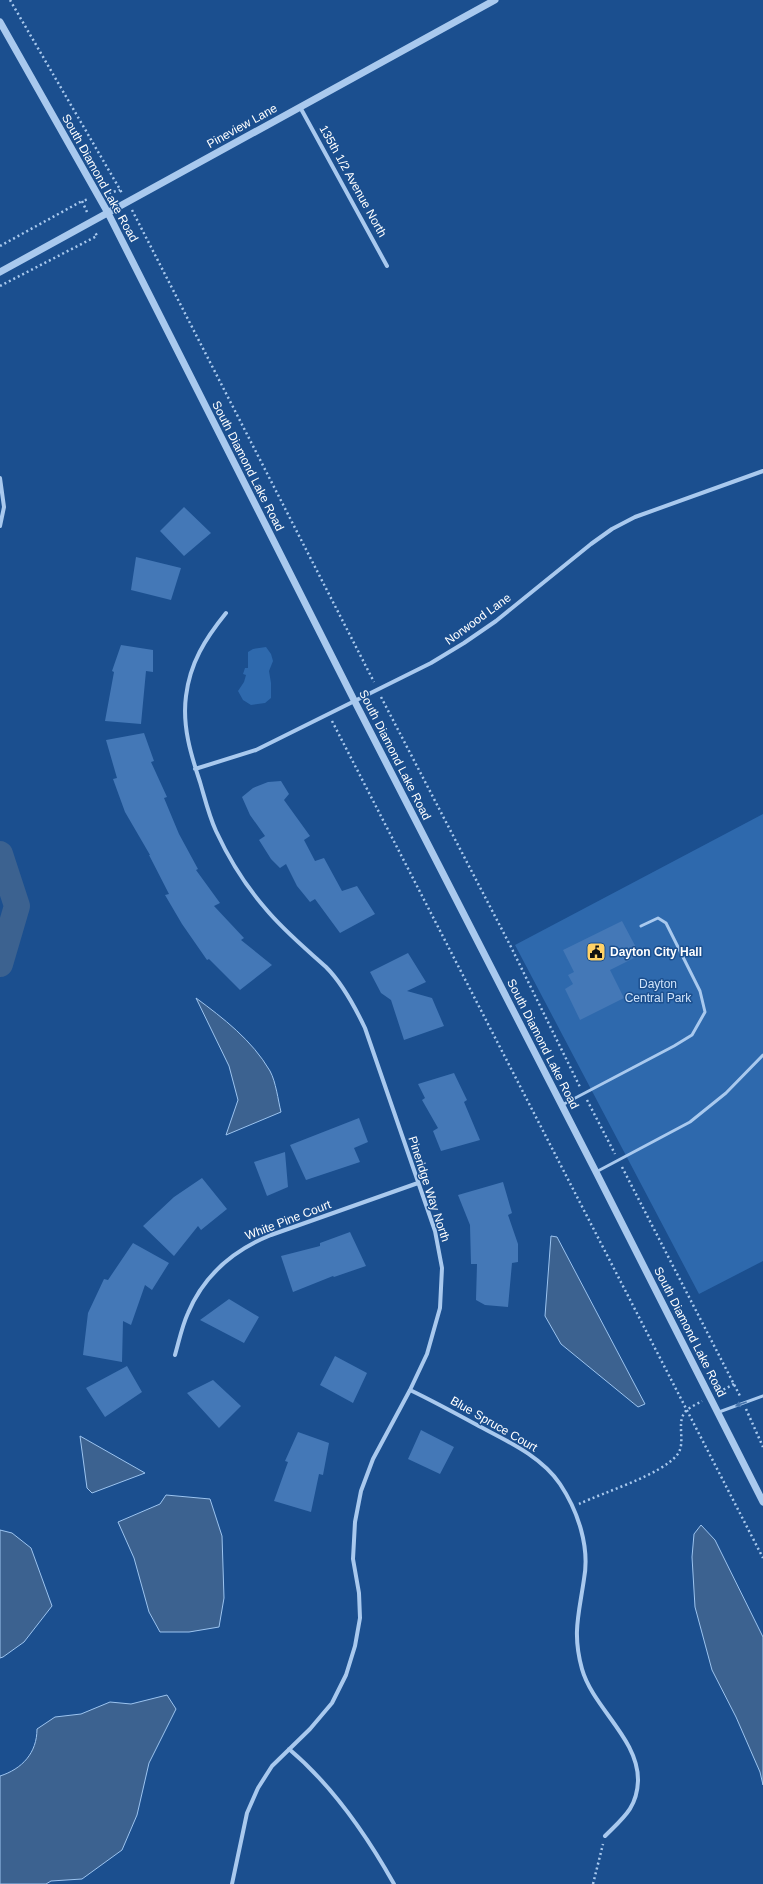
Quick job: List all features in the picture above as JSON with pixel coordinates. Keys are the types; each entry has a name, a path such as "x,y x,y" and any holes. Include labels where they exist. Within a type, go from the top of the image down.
{"street":[{"name":"Pineview Lane","path":"0,272 495,0"},
{"name":"South Diamond Lake Road","path":"0,22 108,213 354,700 562,1105 763,1502"},
{"name":"135th 1/2 Avenue North","path":"300,107 387,266"},
{"name":"Norwood Lane","path":"195,769 256,750 431,663 464,644 496,621 612,529 658,507 763,471"},
{"path":"0,478 4,507 0,526"},
{"name":"Pineridge Way North","path":"226,613 207,637 196,657 186,697 184,723 195,769 216,830 244,882 265,909 289,934 327,968 353,1003 367,1035 435,1231 442,1268 440,1308 427,1354 410,1390 373,1459 360,1490 355,1522 354,1559 359,1593 360,1618 355,1646 346,1675 332,1702 310,1729 272,1766 258,1788 246,1813 232,1884"},
{"name":"White Pine Court","path":"175,1355 187,1314 194,1300 207,1280 228,1258 255,1242 271,1235 418,1184"},
{"name":"Blue Spruce Court","path":"410,1390 526,1452 545,1467 560,1484 573,1507 585,1550 585,1578 576,1620 582,1670 592,1692 623,1737 634,1757 638,1780 636,1799 628,1813 605,1836"},
{"path":"289,1749 323,1782 353,1818 377,1854 394,1884"}],"lane":[{"path":"562,1105 692,1035 705,1012 700,991 666,923 658,918 641,926"},
{"path":"596,1172 690,1122 726,1093 763,1055"},
{"path":"718,1412 763,1396"}],"path":[{"path":"10,0 120,190"},
{"path":"0,246 82,201"},
{"path":"135,214 377,689 490,906 584,1094 744,1403 763,1447"},
{"path":"0,286 97,236"},
{"path":"328,714 763,1558"},
{"path":"573,1507 636,1480 669,1462 680,1451 683,1416 686,1410 734,1384"},
{"path":"593,1884 605,1836"}],"green space":[{"path":"266,647 271,654 273,661 269,671 271,698 265,703 251,705 243,700 238,691 244,682 246,675 243,674 245,668 248,668 248,652 253,649"},
{"name":"Dayton Central Park","path":"763,814 763,1261 699,1294 515,945"}],"shaded area":[{"path":"196,998 236,1030 255,1049 270,1071 274,1080 281,1112 226,1135 238,1100 229,1066"},
{"path":"551,1236 557,1237 645,1404 638,1407 561,1344 545,1316"},
{"path":"80,1436 145,1473 92,1493 87,1488"},
{"path":"166,1495 210,1499 222,1536 224,1598 219,1627 189,1632 160,1632 149,1612 134,1558 118,1522 160,1504"},
{"path":"701,1525 715,1540 763,1637 763,1785 760,1772 736,1717 712,1670 695,1607 692,1557 694,1534"},
{"path":"0,1530 12,1533 31,1548 52,1606 24,1642 0,1658"},
{"path":"167,1695 176,1709 149,1763 137,1815 122,1850 82,1879 51,1881 46,1884 0,1884 0,1776 15,1769 27,1759 34,1745 37,1729 55,1717 81,1714 110,1702 131,1704"}],"building":[{"path":"184,507 211,533 184,556 160,531"},
{"path":"136,557 181,568 171,600 131,590"},
{"path":"121,645 153,650 153,672 146,671 141,724 105,721 114,672 112,671"},
{"path":"144,733 154,761 151,762 167,797 164,798 179,834 198,869 196,870 220,903 214,906 244,938 241,940 272,965 240,990 209,959 207,960 182,924 165,895 169,894 150,855 125,812 113,779 117,778 106,740"},
{"path":"281,781 289,794 284,800 310,836 304,840 315,861 324,858 342,891 357,886 375,914 340,933 315,899 310,902 297,886 286,864 280,868 271,859 259,840 265,836 250,815 242,797 253,788 268,782"},
{"path":"622,921 640,955 610,970 624,998 580,1020 565,989 573,984 568,975 574,972 563,950"},
{"path":"408,953 426,982 407,991 432,998 444,1026 404,1040 391,1000 381,993 370,972"},
{"path":"454,1073 467,1100 464,1102 480,1140 441,1151 433,1131 438,1128 422,1100 425,1098 418,1084"},
{"path":"359,1118 368,1142 354,1148 360,1162 306,1180 290,1145"},
{"path":"285,1152 288,1187 267,1196 254,1162"},
{"path":"202,1178 227,1209 201,1230 198,1226 174,1256 143,1226 174,1197"},
{"path":"503,1182 512,1213 508,1215 518,1244 518,1262 512,1263 508,1307 485,1305 476,1300 477,1264 471,1264 470,1225 458,1195"},
{"path":"350,1232 366,1266 334,1277 333,1276 293,1292 281,1256 320,1246 320,1243"},
{"path":"133,1243 169,1263 152,1290 145,1285 131,1325 123,1321 122,1362 83,1355 88,1313 104,1279 108,1280"},
{"path":"229,1299 259,1317 244,1343 200,1320"},
{"path":"335,1356 367,1373 353,1403 320,1385"},
{"path":"127,1366 142,1392 105,1417 86,1388"},
{"path":"213,1380 241,1406 219,1428 187,1393"},
{"path":"421,1430 454,1447 440,1474 408,1459"},
{"path":"298,1432 329,1443 323,1475 319,1474 311,1512 274,1501 288,1462 285,1461"}],"waterway":[{"path":"0,854 17,906 0,964"}],"place":[{"name":"Dayton City Hall","path":"596,952"}]}
